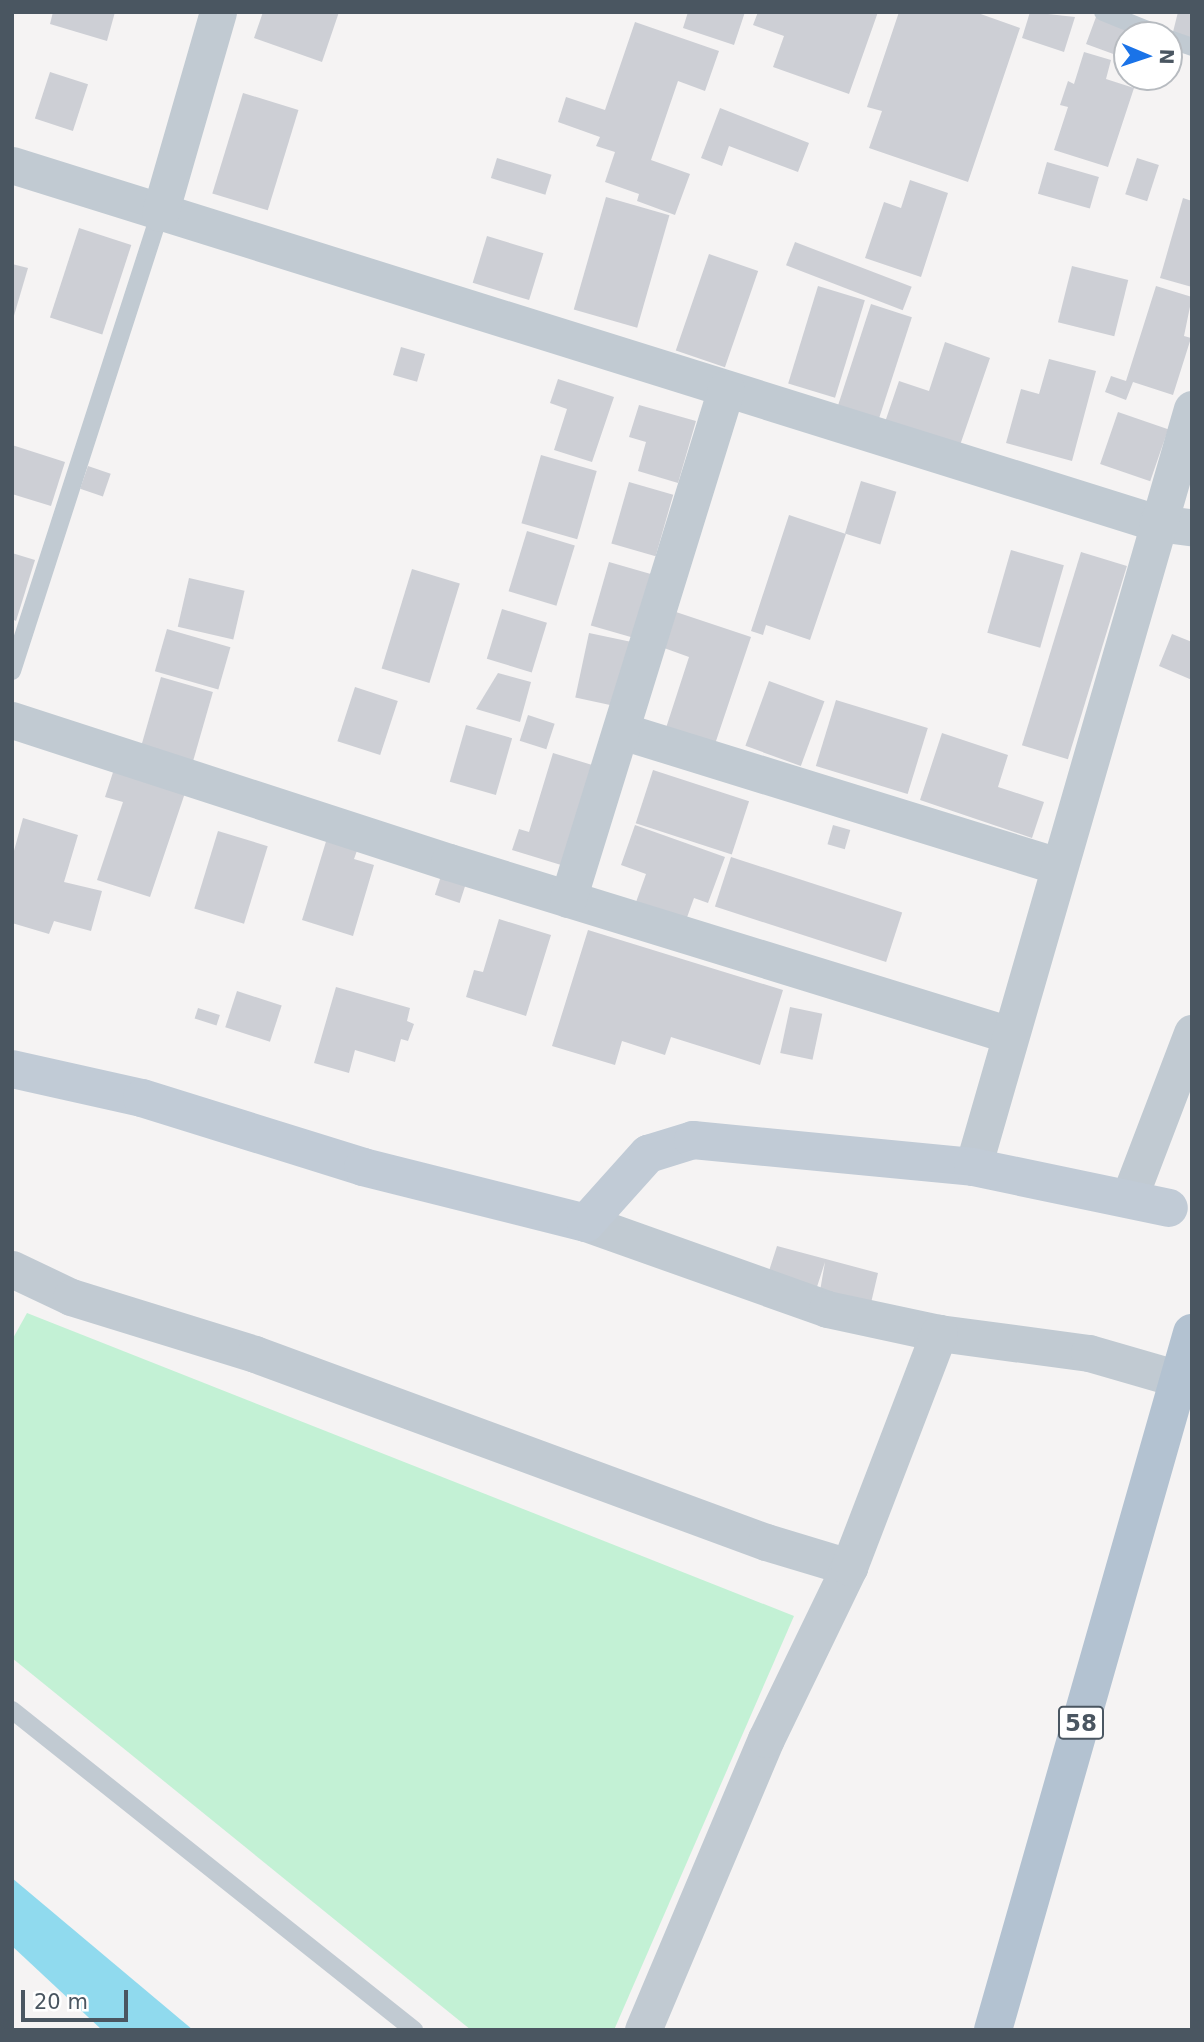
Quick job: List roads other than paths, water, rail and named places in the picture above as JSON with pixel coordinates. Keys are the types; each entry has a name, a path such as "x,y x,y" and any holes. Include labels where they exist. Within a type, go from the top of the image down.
{"main road":[{"name":"58","path":"993,2030 1169,1416 1185,1381 1192,1333"}],"street":[{"path":"160,213 219,12"},
{"path":"12,165 726,389 1174,525"},
{"path":"568,899 726,389"},
{"path":"973,1167 1059,866 1174,525 1192,409"},
{"path":"12,720 568,899 1010,1035"},
{"path":"622,730 1059,866"},
{"path":"1129,1198 1192,1033"},
{"path":"12,1069 142,1098 363,1167 586,1223 827,1309 939,1333 1089,1353 1185,1381"},
{"path":"586,1223 648,1154 692,1140 973,1167 1169,1208"},
{"path":"12,1269 71,1297 255,1354 753,1538 849,1567"},
{"path":"643,2030 766,1739 849,1567 939,1333"}],"lane":[{"path":"1103,12 1125,21"},
{"path":"12,671 160,213"},
{"path":"12,1710 414,2030"}],"water":[{"path":"12,1878 193,2030 102,2030 12,1946"}]}
